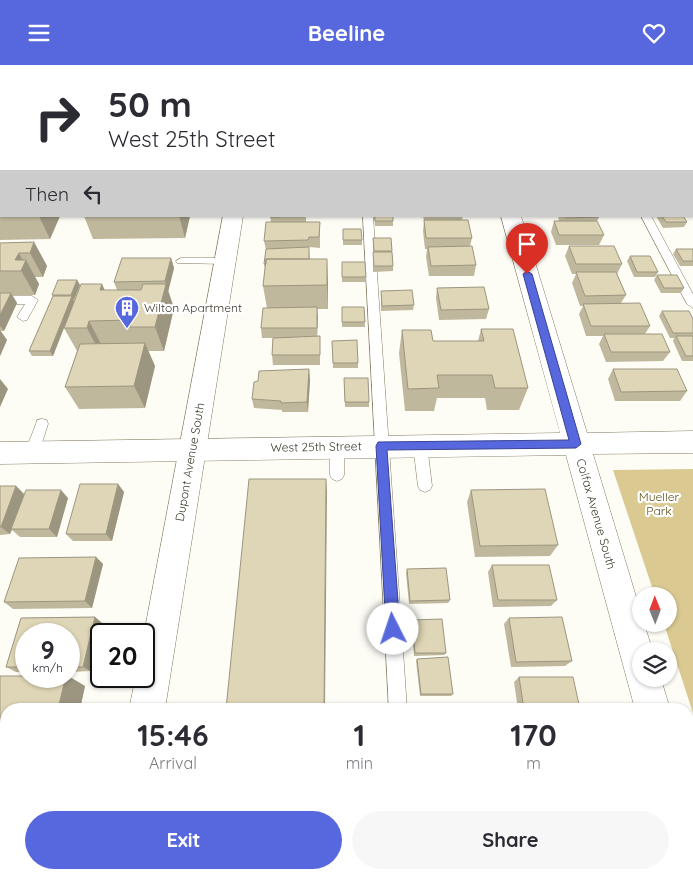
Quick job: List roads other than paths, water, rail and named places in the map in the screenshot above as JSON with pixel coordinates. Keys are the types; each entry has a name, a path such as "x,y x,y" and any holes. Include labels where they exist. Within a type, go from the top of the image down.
{"street":[{"name":"Dupont Avenue South","path":"148,703 233,217"},
{"name":"Colfax Avenue South","path":"511,217 633,642"},
{"name":"West 25th Street","path":"0,453 693,442"},
{"path":"646,687 651,703"}],"lane":[{"path":"368,217 398,703"},
{"path":"647,217 693,304"},
{"path":"182,261 225,261"},
{"path":"0,300 32,300 23,317"},
{"path":"32,452 42,424"},
{"path":"420,445 425,486"},
{"path":"337,447 337,475"}],"place":[{"name":"Wilton Apartment","path":"127,329"}],"park label":[{"name":"Mueller Park","path":"659,504"}]}
